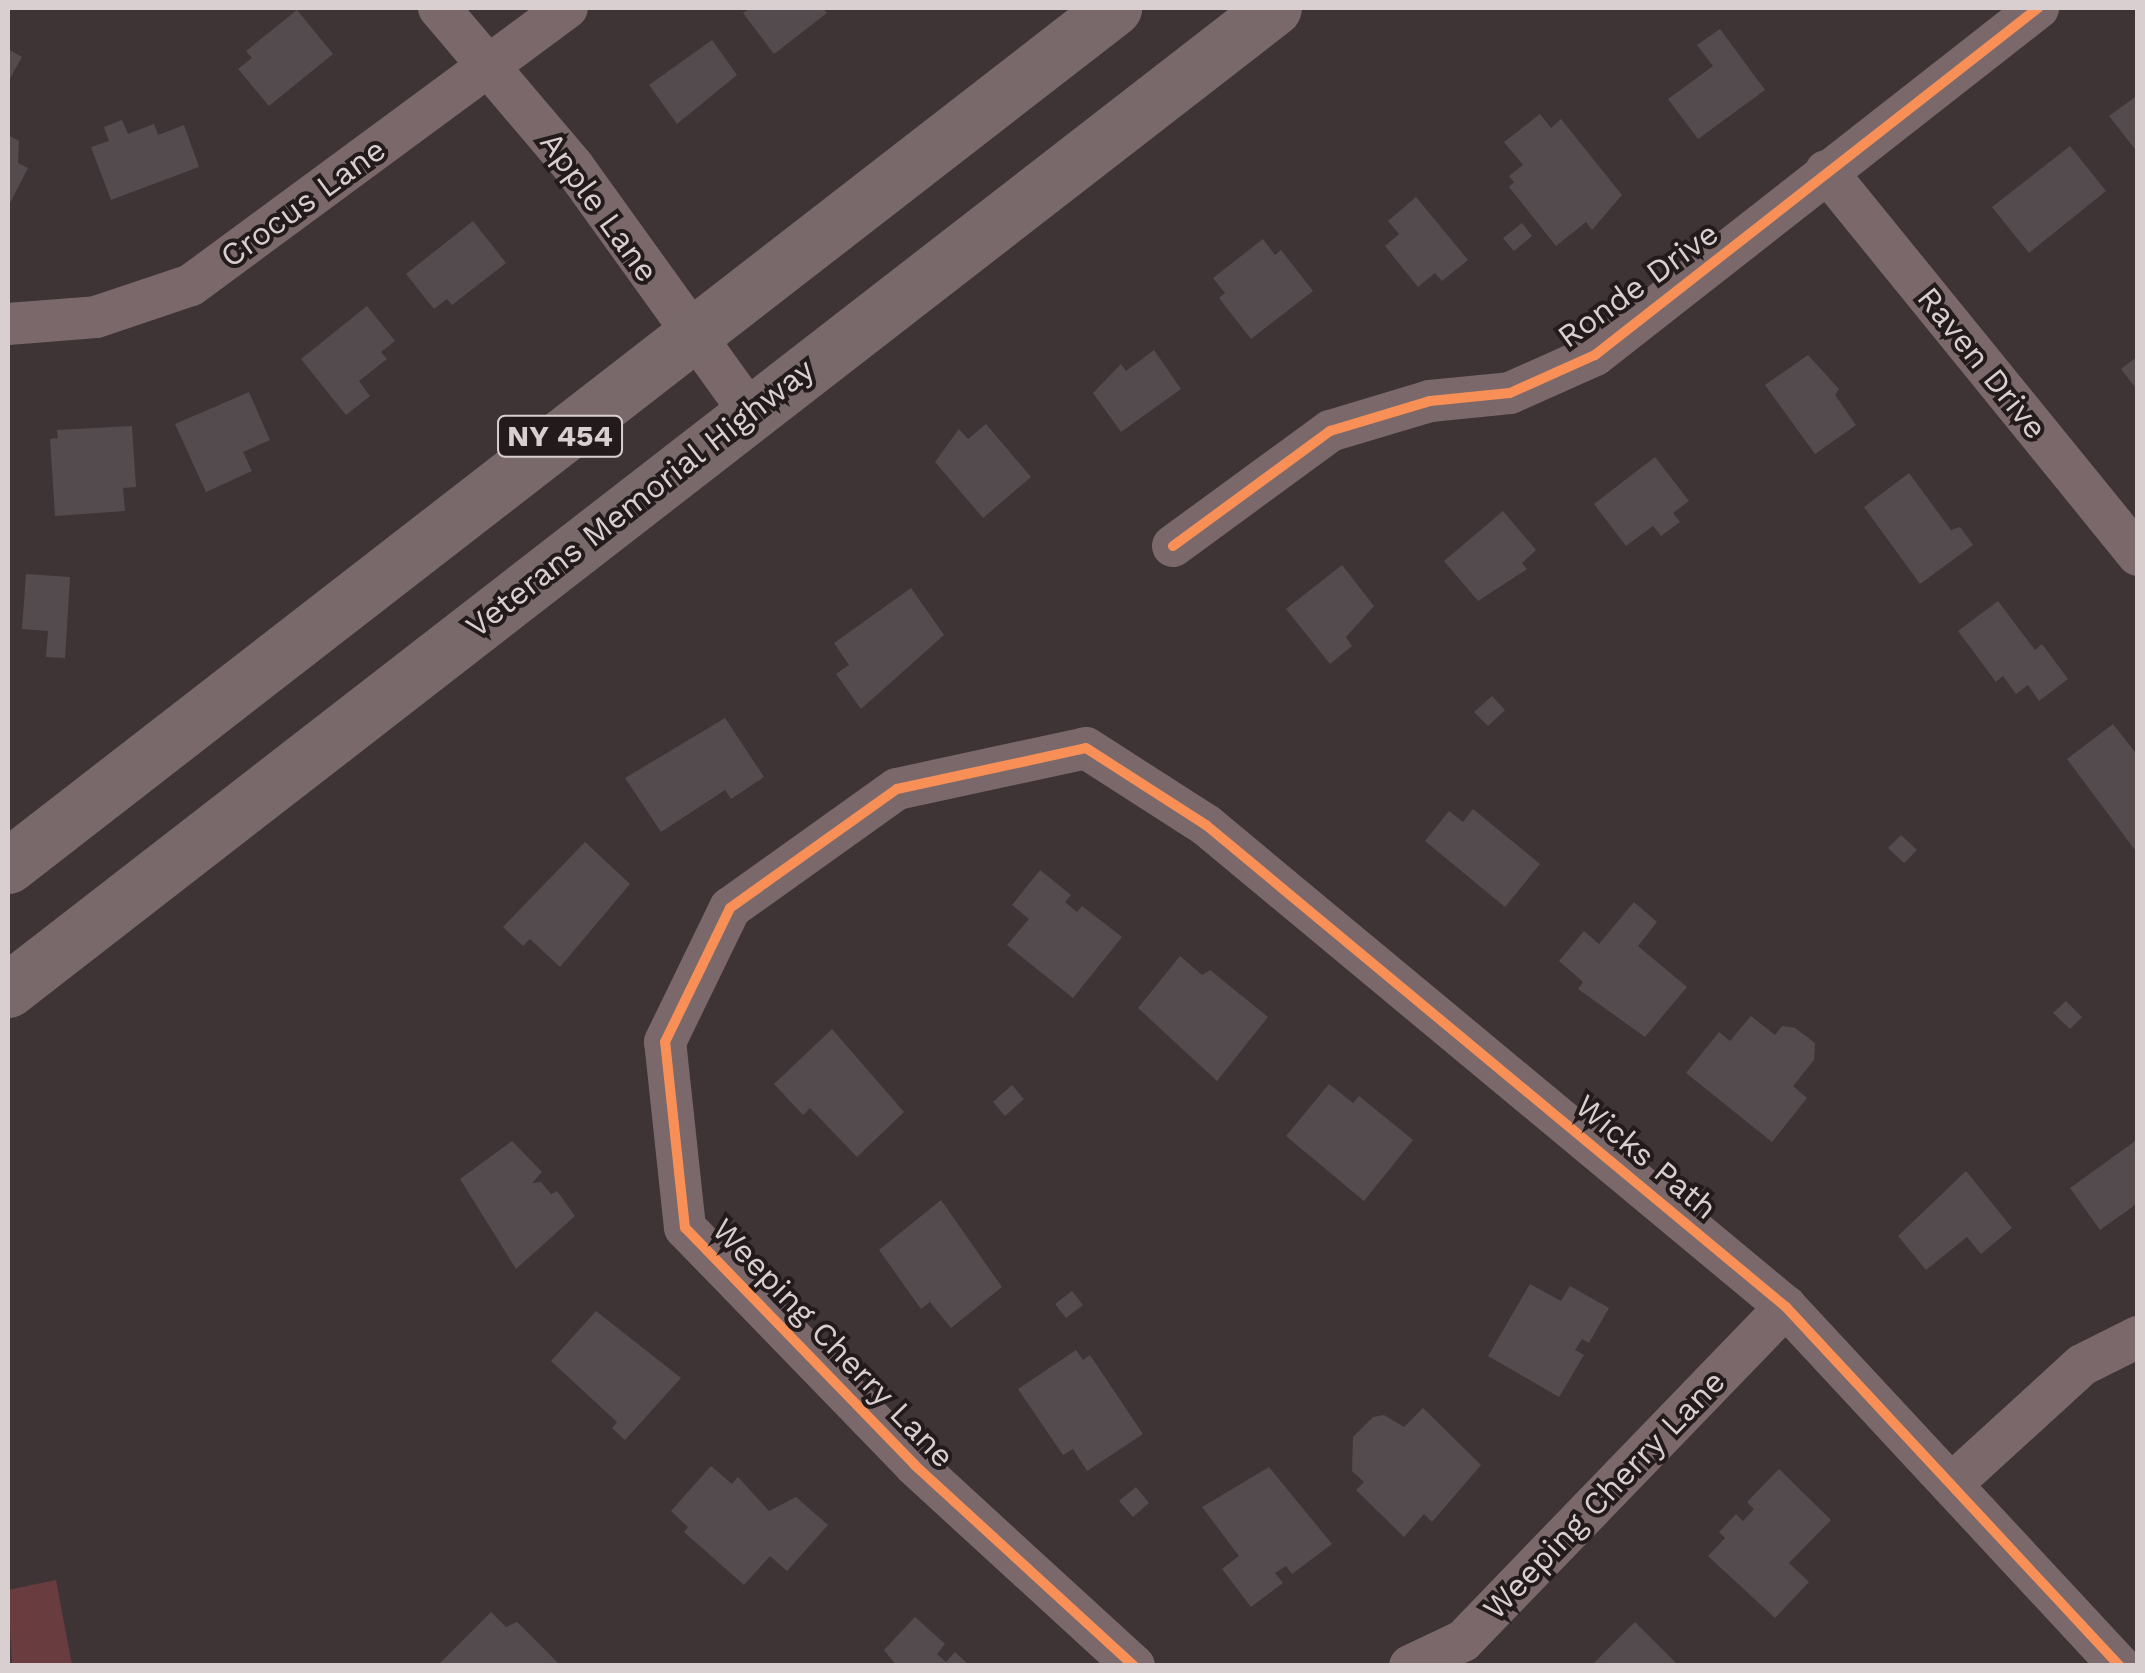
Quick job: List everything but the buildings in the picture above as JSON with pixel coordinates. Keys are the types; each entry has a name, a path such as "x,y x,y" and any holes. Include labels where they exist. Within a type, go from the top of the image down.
{"main road":[{"name":"NY 454","path":"8,866 1114,8"},
{"name":"Veterans Memorial Highway","path":"8,990 1274,8"}],"street":[{"name":"Apple Lane","path":"440,8 573,166 750,412"},
{"name":"Crocus Lane","path":"8,324 96,317 192,285 567,8"},
{"name":"Ronde Drive","path":"1173,546 1330,431 1430,401 1510,393 1595,355 2038,8"},
{"name":"Raven Drive","path":"1826,171 2138,554"},
{"name":"Wicks Path","path":"1086,748 1206,825 1786,1307 1954,1481 2120,1666"},
{"name":"Weeping Cherry Lane","path":"1086,748 896,789 730,908 665,1042 685,1228 915,1466 1134,1666"},
{"name":"Weeping Cherry Lane","path":"1410,1666 1464,1641 1786,1307"},
{"path":"1954,1481 2082,1365 2138,1337"}],"shaded area":[{"path":"56,1580 72,1665 12,1665 8,1590"}],"cycle path":[{"path":"1173,546 1330,431 1430,401 1510,393 1595,355 2038,8"},
{"path":"1134,1666 915,1465 685,1228 665,1042 730,908 897,789 1086,748 1206,825 1786,1307 2120,1666"}]}
